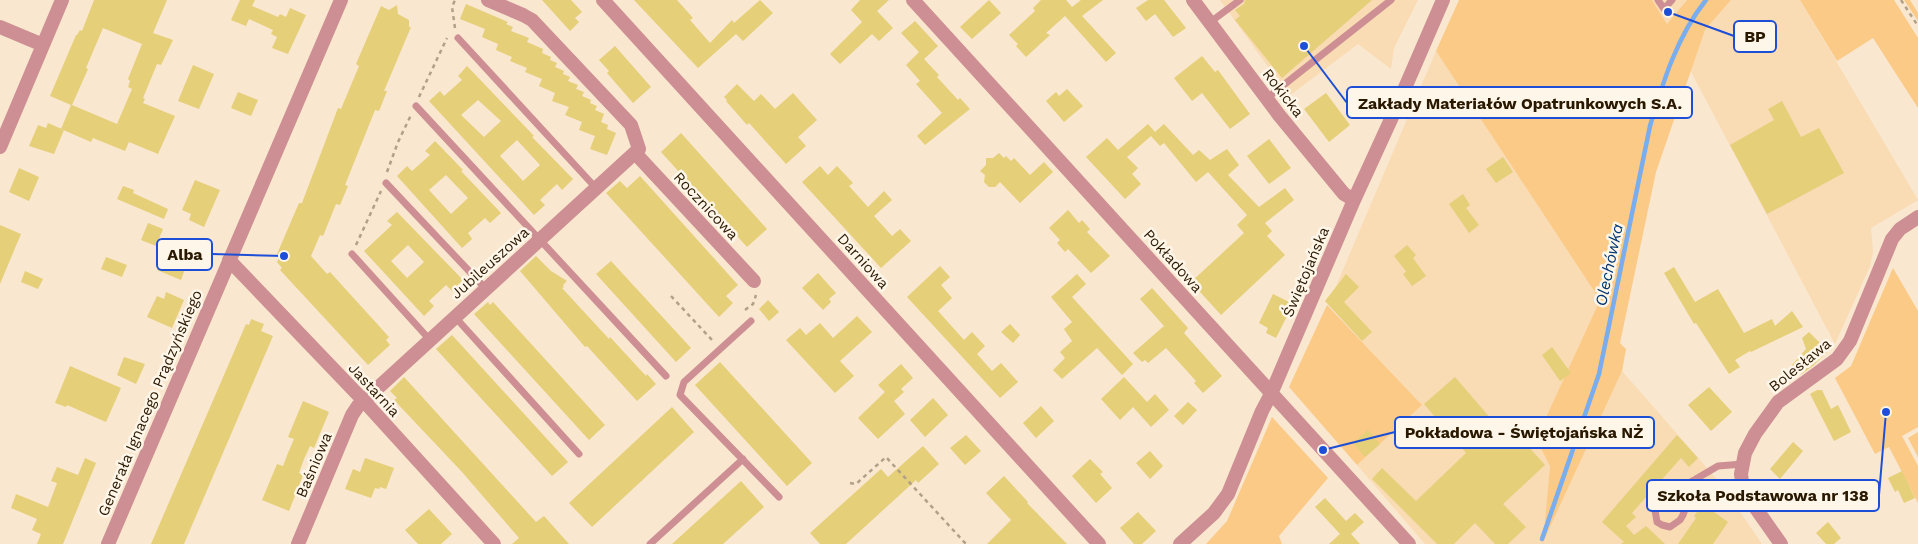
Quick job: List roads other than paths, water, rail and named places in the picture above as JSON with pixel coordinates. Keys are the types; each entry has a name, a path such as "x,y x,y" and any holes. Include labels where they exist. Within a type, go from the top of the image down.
{"street":[{"path":"0,147 62,0"},
{"name":"Generała Ignacego Prądzyńskiego","path":"108,544 341,0"},
{"path":"488,0 523,14 532,20 631,125 637,151"},
{"name":"Darniowa","path":"603,0 1099,544"},
{"name":"Pokładowa","path":"913,0 1409,544"},
{"name":"Rokicka","path":"1193,0 1266,99 1344,194 1354,200"},
{"name":"Świętojańska","path":"1180,544 1214,513 1228,494 1262,411 1443,0"},
{"path":"0,27 43,45"},
{"name":"Jubileuszowa","path":"363,400 637,151"},
{"name":"Rocznicowa","path":"637,151 754,281"},
{"name":"Bolesława","path":"1781,544 1743,490 1741,474 1746,453 1755,434 1778,402 1837,359 1846,347 1892,239 1900,229 1918,217"},
{"name":"Jastarnia","path":"229,260 363,400 494,544"},
{"name":"Baśniowa","path":"298,544 352,415 363,400"}],"lane":[{"path":"1209,23 1240,0"},
{"path":"1266,99 1391,0"},
{"path":"1658,0 1664,9 1672,0"},
{"path":"458,38 596,188"},
{"path":"416,106 666,376"},
{"path":"386,183 486,288"},
{"path":"352,254 430,340"},
{"path":"455,317 579,454"},
{"path":"751,321 684,382 680,395 779,497"},
{"path":"650,544 742,459"},
{"path":"1696,479 1680,520 1670,527 1662,526 1657,522 1654,515 1660,500 1718,466 1743,464"}],"waterway":[{"name":"Olechówka","path":"1542,539 1599,374 1655,109 1679,44 1706,0"}],"place":[{"name":"BP","path":"1668,12"},
{"name":"Zakłady Materiałów Opatrunkowych S.A.","path":"1304,46"},
{"name":"Alba","path":"284,256"},
{"name":"Szkoła Podstawowa nr 138","path":"1886,412"},
{"name":"Pokładowa - Świętojańska NŻ","path":"1323,450"}]}
